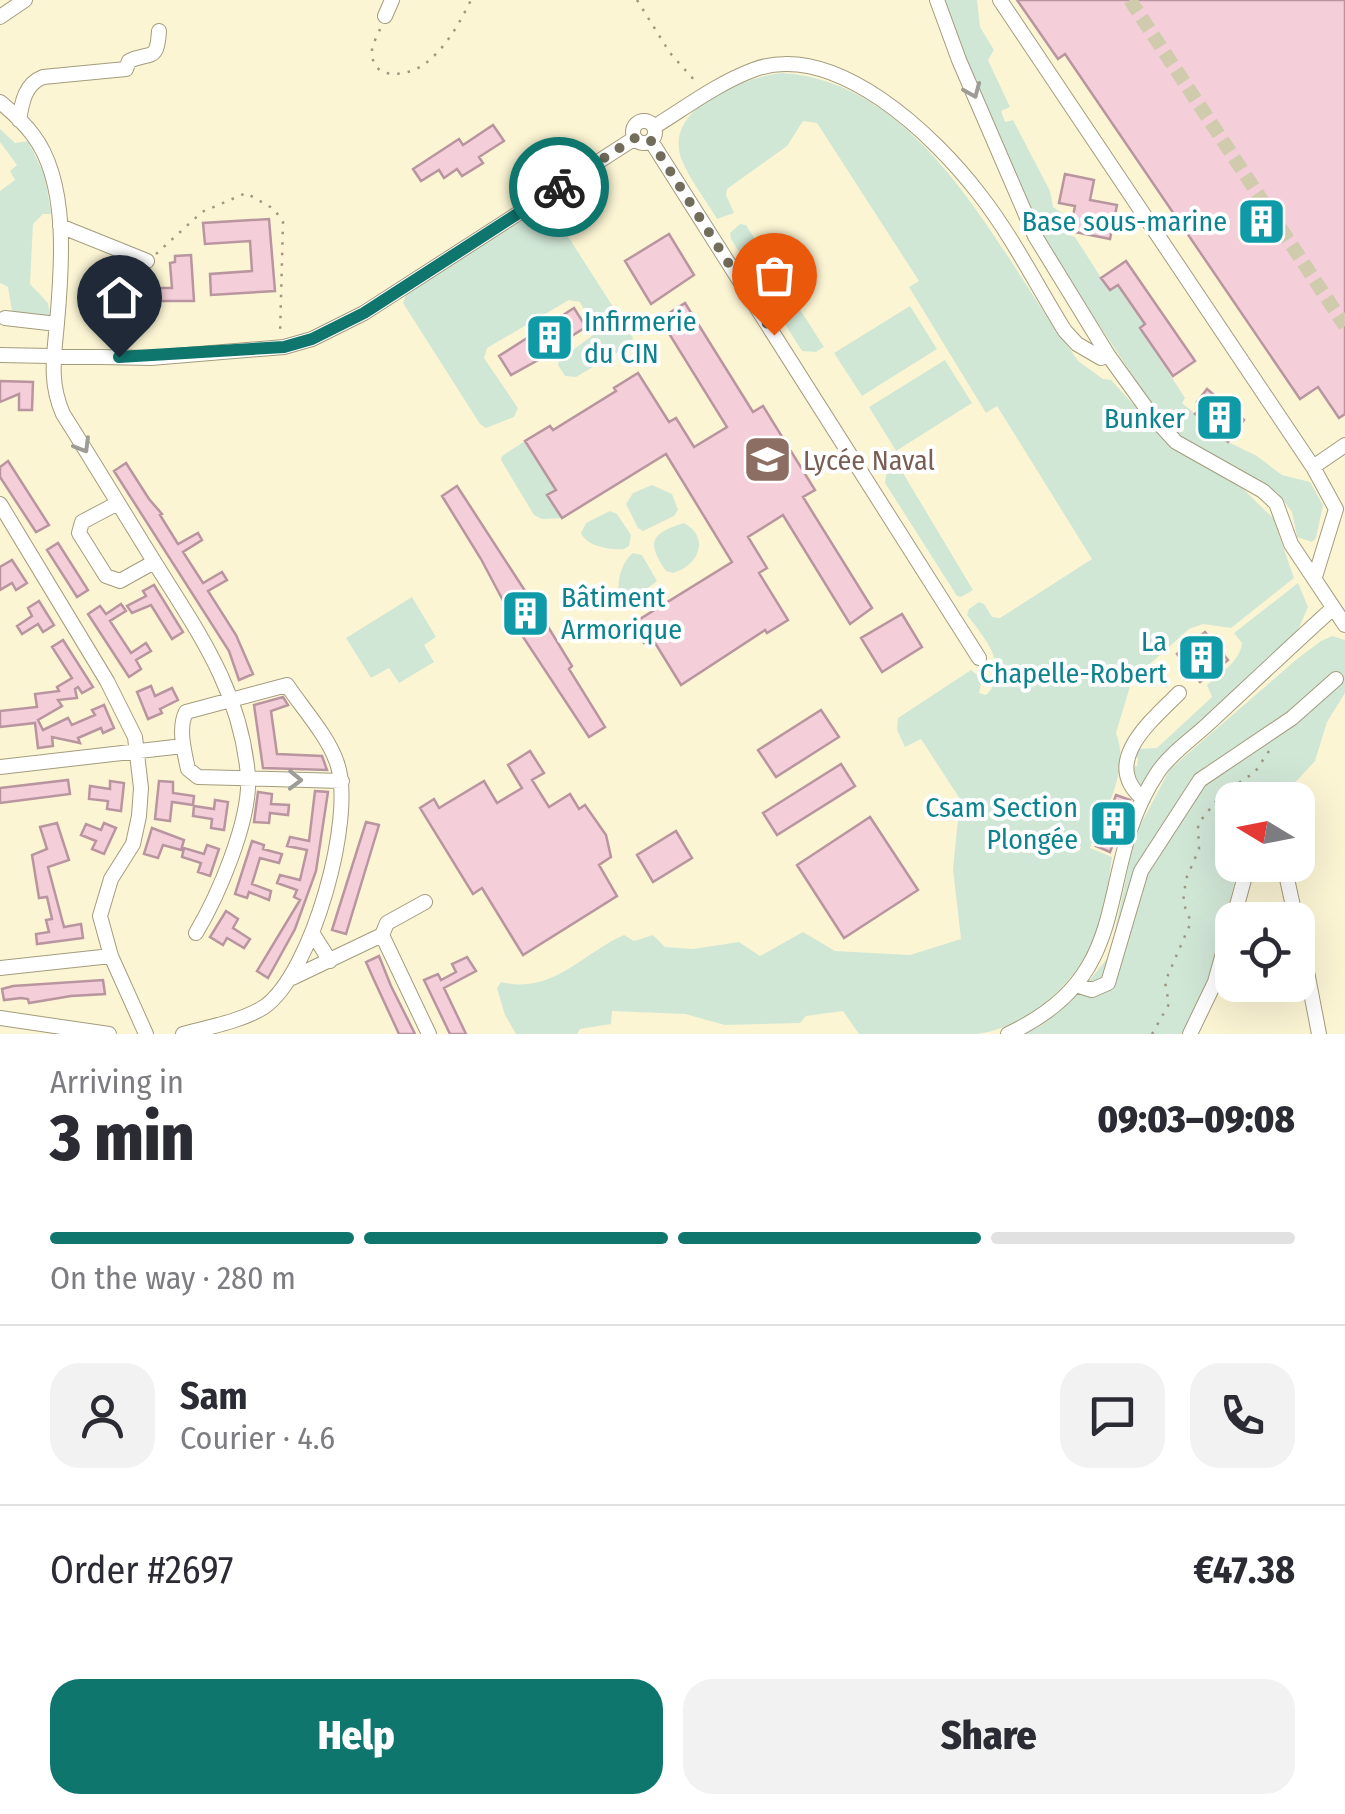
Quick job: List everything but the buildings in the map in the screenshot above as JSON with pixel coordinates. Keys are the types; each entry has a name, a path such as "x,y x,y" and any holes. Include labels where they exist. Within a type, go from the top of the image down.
{"street":[{"path":"0,16 24,0"},
{"path":"385,16 392,0"},
{"path":"938,0 959,60 1035,236 1108,355 1176,442 1262,491 1276,504 1291,544 1345,625"},
{"path":"1000,0 1314,466 1336,509 1315,577"},
{"path":"18,120 24,95 33,80 126,69 129,61 150,58 156,52 159,31"},
{"path":"652,134 707,95 754,69 793,64 832,73 878,96 926,136 981,196 1065,331 1077,344 1101,358 1108,355"},
{"path":"0,102 34,136 48,166 60,226 53,390 63,414 201,636 233,698 248,779 231,860 214,904 196,933"},
{"path":"0,355 151,358 280,347 312,339 364,313 635,138 633,131 638,122 649,122 652,134 979,658"},
{"path":"60,226 147,261"},
{"path":"6,318 57,324"},
{"path":"1314,466 1345,445"},
{"path":"0,504 132,726 140,788 136,830 126,860 111,879 100,916 111,956 146,1034"},
{"path":"118,504 82,522 79,533 106,576 120,581 154,562"},
{"path":"1008,1034 1039,1017 1087,971 1102,942 1126,837 1160,768 1332,609"},
{"path":"1076,985 1092,990 1108,983 1140,872 1200,780 1292,718 1336,679"},
{"path":"183,1034 264,1006 292,978 313,934 334,859 342,781 336,759 287,685 186,712 182,719 188,769 198,776 342,781"},
{"path":"1143,799 1125,777 1126,763 1145,727 1179,693"},
{"path":"0,767 184,746"},
{"path":"292,978 382,936 387,923 425,902"},
{"path":"313,934 330,962"},
{"path":"382,936 429,1034"},
{"path":"0,968 111,956"},
{"path":"1190,1034 1215,984"},
{"path":"1313,1002 1319,1034"},
{"path":"0,1018 109,1034"}],"path":[{"path":"385,16 372,51 383,72 396,76 412,73 450,39 471,0"},
{"path":"637,0 670,53 707,95"},
{"path":"147,261 202,212 246,194 274,209 283,222 280,347"},
{"path":"1152,1034 1168,1004 1165,982 1191,922 1182,902 1186,879 1199,849 1198,824 1220,795 1255,772 1270,750 1272,738"}],"green space":[{"path":"942,0 977,0 980,27 994,50 988,60 1010,107 1001,111 1005,122 1013,120 1050,191 1053,207 1065,215 1065,234 1075,237 1109,290 1118,285 1145,324 1140,328 1185,398 1182,403 1228,442 1257,456 1282,475 1310,482 1323,505 1312,542 1297,537 1292,512 1277,492 1180,436 1146,396 1034,226"},
{"path":"781,73 826,81 866,100 903,126 966,196 1078,361 1103,379 1111,380 1174,449 1199,459 1242,488 1273,518 1294,578 1231,628 1203,624 1189,629 1132,680 1116,733 1120,747 1118,776 1090,848 1112,857 1101,921 1094,941 1074,973 1030,1014 976,1034 859,1034 843,1011 806,1016 800,1023 725,1025 685,1014 612,1011 611,1024 580,1029 577,1034 516,1034 497,988 501,982 536,983 551,978 624,935 634,941 653,935 665,947 693,949 739,942 760,956 803,932 835,951 910,955 961,939 953,869 960,799 921,739 905,747 897,730 898,718 971,670 982,679 979,693 986,695 994,685 997,675 993,654 967,615 969,609 979,602 992,617 1000,618 1092,559 997,406 986,413 909,287 919,281 817,123 803,121 787,146 727,189 734,213 717,219 688,174 679,140 684,124 695,110 747,81"},
{"path":"0,129 15,143 28,141 45,176 51,214 43,214 33,224 30,284 48,303 51,320 13,317 8,287 0,283 0,191 15,180 10,171 17,165 0,142"},
{"path":"541,209 553,213 633,338 630,345 576,377 565,376 559,360 596,333 580,302 569,300 487,348 484,358 518,408 514,417 486,428 403,303 407,292"},
{"path":"740,224 746,225 824,347 816,352 802,351 731,239 730,233"},
{"path":"910,306 937,349 862,396 834,353"},
{"path":"945,360 972,403 896,451 869,407"},
{"path":"525,441 556,490 548,496 562,518 542,519 534,515 501,460"},
{"path":"897,463 973,590 961,597 885,483 887,469"},
{"path":"652,485 672,494 678,510 674,516 643,531 626,504 633,493"},
{"path":"610,511 617,514 631,535 629,546 624,549 594,544 581,533 586,523"},
{"path":"684,523 697,536 698,551 682,569 666,571 656,553 655,541 664,531"},
{"path":"633,553 642,555 657,581 631,601 621,598 619,580"},
{"path":"1298,583 1308,607 1298,630 1155,765 1141,785 1133,780 1132,767 1137,766 1138,759 1133,754 1137,749 1157,748 1212,697 1207,685 1238,655 1242,643 1234,633"},
{"path":"412,597 436,637 424,645 434,662 399,683 389,668 371,678 346,638"},
{"path":"1332,636 1345,640 1345,693 1327,722 1315,761 1296,782 1215,782 1215,882 1234,882 1230,902 1215,902 1215,962 1184,1034 1025,1034 1042,1025 1083,988 1110,955 1135,835 1170,769 1321,641"}],"tunnel":[{"path":"1130,0 1345,326"}],"way so far":[{"path":"559,187 635,138 640,142 651,141 774,335"}],"place":[{"name":"Base sous-marine","path":"1262,221"},
{"name":"Infirmerie du CIN","path":"549,337"},
{"name":"Bunker","path":"1220,418"},
{"name":"Lycée Naval","path":"768,460"},
{"name":"Bâtiment Armorique","path":"526,613"},
{"name":"La Chapelle-Robert","path":"1202,657"},
{"name":"Csam Section Plongée","path":"1113,823"}],"route":[{"path":"119,357 284,347 312,339 364,313 559,187"}]}
